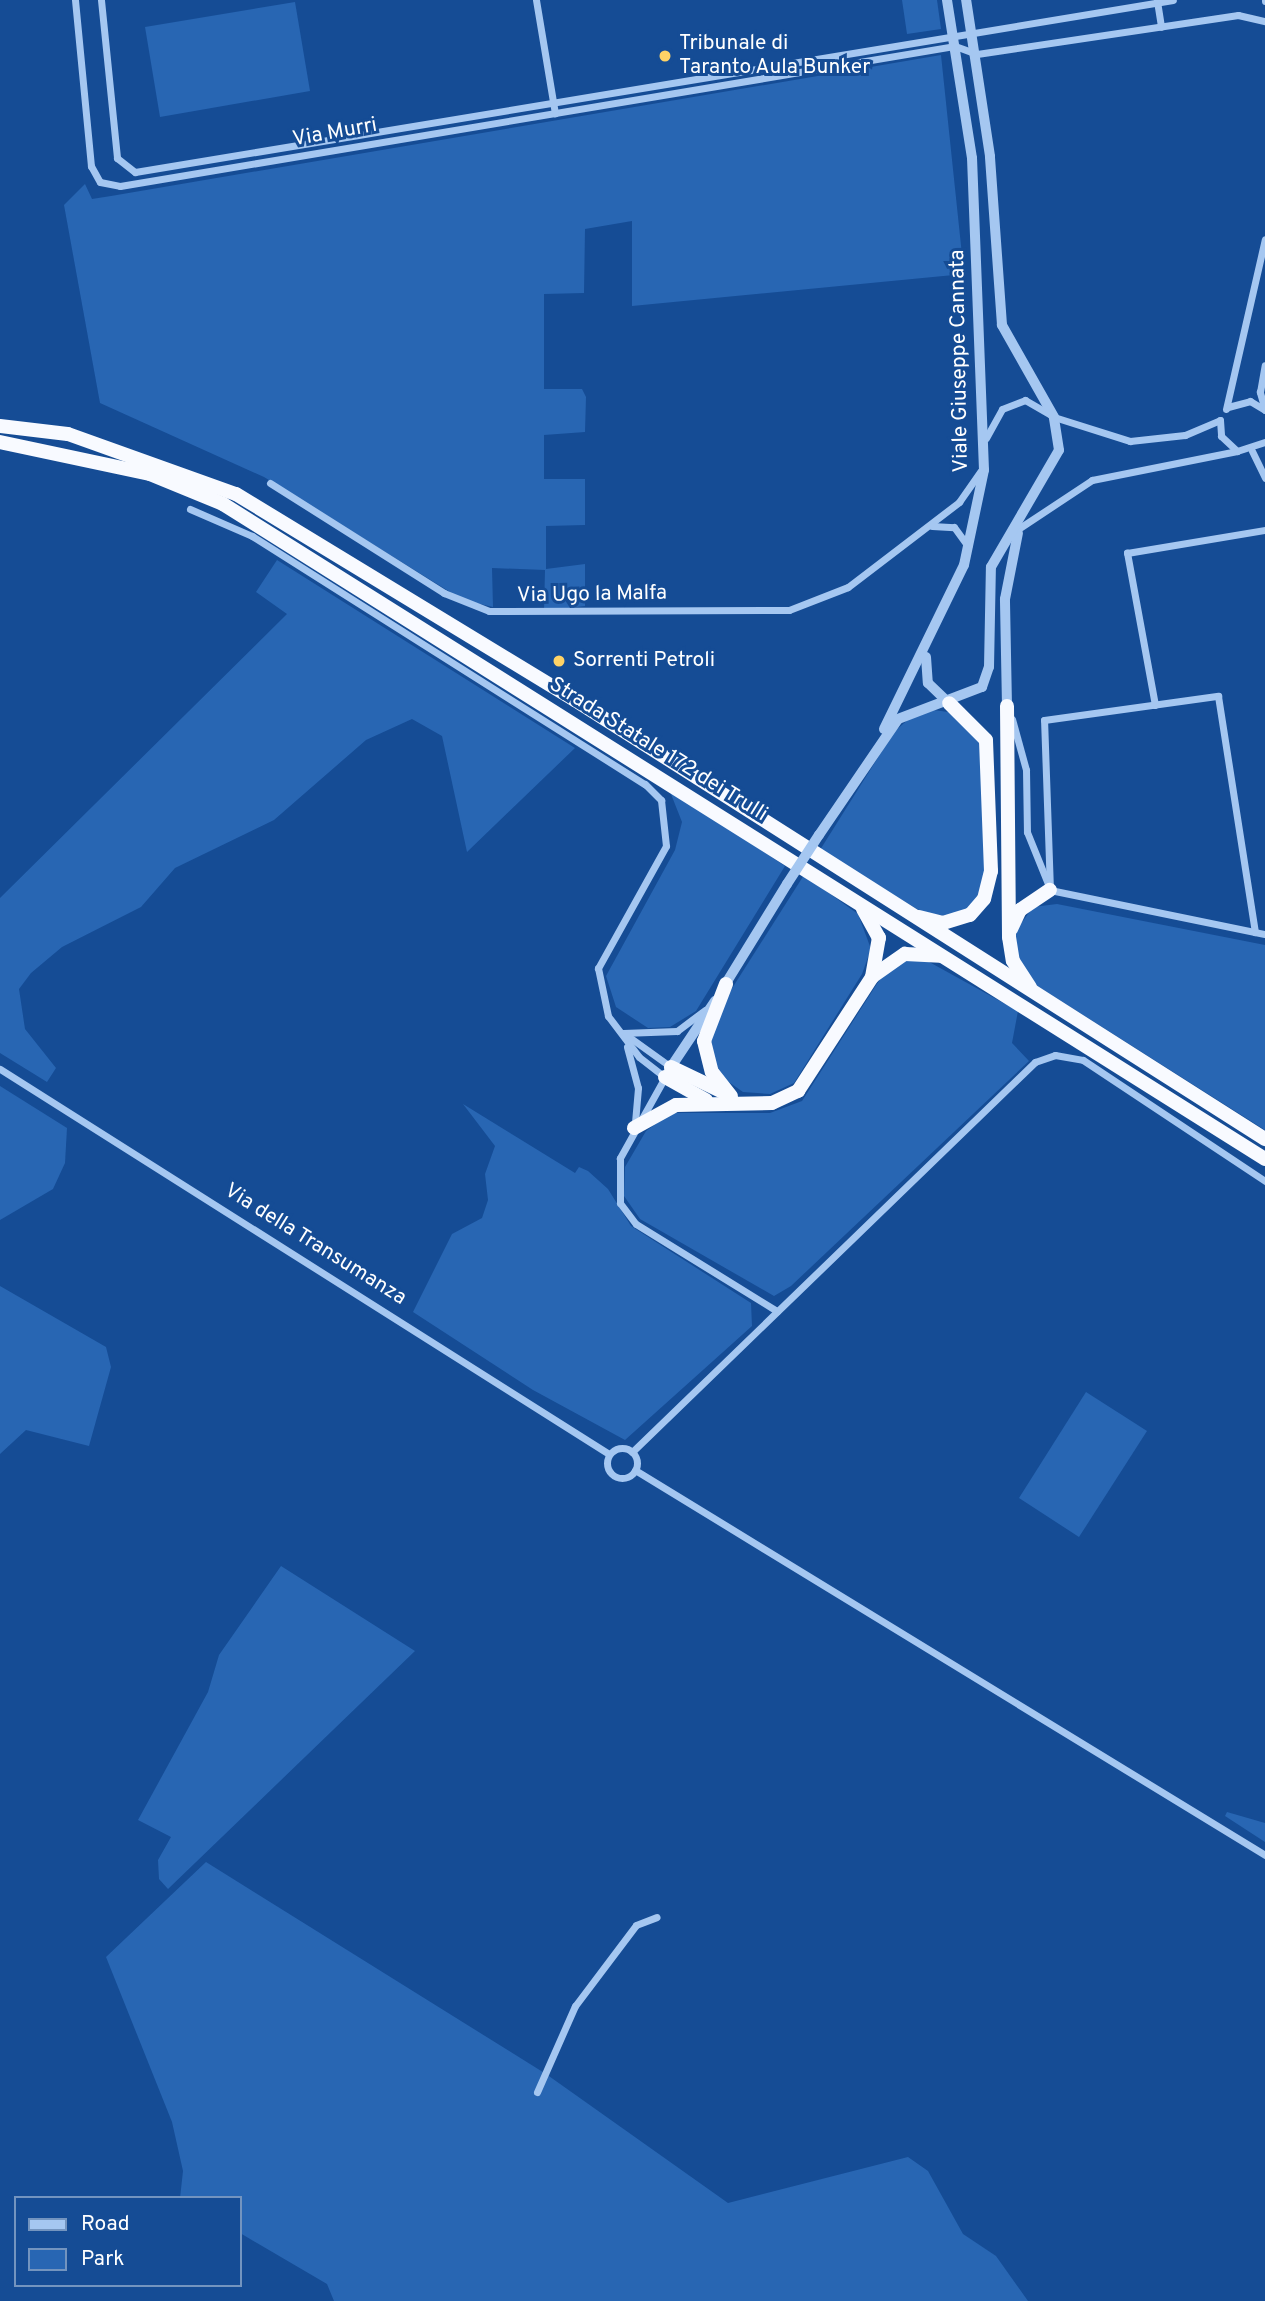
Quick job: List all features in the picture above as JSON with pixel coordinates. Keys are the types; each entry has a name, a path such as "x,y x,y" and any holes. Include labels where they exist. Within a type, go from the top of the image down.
{"highway":[{"name":"Strada Statale 172 dei Trulli","path":"0,426 68,434 236,494 575,700 894,907 1265,1139"},
{"name":"Strada Statale 172 dei Trulli","path":"0,442 150,474 223,504 956,961 1265,1159"},
{"path":"894,907 952,922 978,908 989,886 986,740 949,702"},
{"path":"1007,706 1009,937 1018,972 1041,998"},
{"path":"1009,937 1020,910 1050,890"},
{"path":"849,896 877,927 872,976"},
{"path":"634,1128 676,1105 710,1101 772,1103 798,1091 872,976 905,954 956,961"},
{"path":"726,984 704,1041 712,1072 731,1096"},
{"path":"668,1072 747,1103"},
{"path":"668,1072 710,1101"}],"street":[{"name":"Via Murri","path":"75,0 91,166 100,181 120,187 555,113 954,40"},
{"name":"Via Murri","path":"101,0 115,149 121,164 135,172 553,102 954,40"},
{"path":"536,0 555,113"},
{"name":"Viale Giuseppe Cannata","path":"877,741 929,645 969,552 985,463 976,221 947,0"},
{"name":"Viale Giuseppe Cannata","path":"877,741 910,710 974,694 986,676 991,567 1018,529 1059,450 1054,417 1005,337 977,54 966,0"},
{"path":"954,40 972,32 1174,0"},
{"path":"1157,1 1161,27"},
{"path":"954,40 977,54 1238,15 1265,21"},
{"path":"976,221 994,221"},
{"path":"986,438 995,416 1017,401 1034,401 1054,417 1140,442 1198,432 1220,420 1226,409 1265,239"},
{"path":"1265,365 1260,392 1265,410"},
{"path":"1226,409 1250,401 1265,410"},
{"path":"1220,420 1225,442 1237,451"},
{"path":"1252,451 1265,442"},
{"path":"1050,890 1033,858 1024,751 1007,706 1005,599 1018,529 1092,480 1237,451 1265,452"},
{"path":"1252,451 1265,478"},
{"name":"Via Ugo la Malfa","path":"270,483 444,593 511,613 806,608 848,587 967,495 985,463"},
{"path":"190,509 252,536 655,792 666,812 666,846 598,968 599,997 620,1032 636,1073 634,1128"},
{"path":"925,529 954,527 969,552"},
{"path":"1155,705 1127,553 1265,530"},
{"path":"929,645 925,675 949,702"},
{"path":"1050,890 1044,720 1218,696 1255,932"},
{"path":"777,1311 628,1214 616,1172 634,1128 877,741"},
{"path":"1050,890 1265,934"},
{"path":"620,1032 677,1031 716,998"},
{"path":"620,1032 668,1072"},
{"path":"632,1452 1035,1062 1055,1055 1083,1060 1265,1181"},
{"name":"Via della Transumanza","path":"0,1069 609,1454 613,1476 635,1470"},
{"path":"609,1454 620,1447 632,1452"},
{"path":"632,1452 635,1470 1265,1855"},
{"path":"537,2092 575,2006 636,1925 657,1917"}],"green space":[{"path":"902,0 937,0 941,29 907,34"},
{"path":"295,2 310,91 160,117 145,27"},
{"path":"941,55 964,274 632,306 632,221 585,229 584,293 544,294 544,389 582,389 586,397 585,432 544,435 544,479 585,479 585,525 546,526 546,569 585,564 585,606 544,611 545,570 492,568 493,607 463,600 264,477 100,403 64,205 85,184 92,199"},
{"path":"277,560 575,748 467,852 442,736 412,719 366,740 274,820 175,868 141,907 62,947 31,973 19,989 25,1029 56,1068 47,1082 0,1053 0,898 287,614 256,592"},
{"path":"933,710 956,713 980,739 987,874 972,908 953,917 922,912 820,850 894,732 912,716"},
{"path":"669,789 785,866 696,1011 670,1027 648,1028 616,1007 606,976 675,850 682,822"},
{"path":"804,875 858,914 871,949 862,974 794,1083 770,1094 743,1092 723,1078 709,1050 717,1012"},
{"path":"1057,904 1265,945 1265,1130 1031,982 1019,964 1015,932 1033,907"},
{"path":"922,958 1018,1011 1012,1043 1029,1061 791,1286 774,1296 640,1219 624,1196 625,1167 646,1131 671,1113 770,1113 802,1101 880,979 898,962"},
{"path":"0,1086 67,1128 65,1163 53,1189 0,1220"},
{"path":"463,1104 575,1173 579,1167 588,1171 608,1189 631,1226 751,1303 752,1326 625,1440 533,1390 413,1312 452,1234 482,1218 488,1200 485,1174 495,1146"},
{"path":"0,1286 106,1347 111,1367 89,1446 26,1430 0,1454"},
{"path":"1086,1392 1147,1431 1079,1537 1019,1498"},
{"path":"281,1566 415,1651 168,1889 159,1879 158,1860 171,1837 138,1820 208,1692 219,1655"},
{"path":"1227,1812 1265,1823 1265,1842 1225,1816"},
{"path":"206,1862 546,2074 728,2203 908,2157 928,2171 963,2234 996,2256 1028,2301 334,2301 327,2284 242,2234 242,2196 180,2196 183,2171 172,2122 106,1957"}],"place":[{"name":"Tribunale di Taranto Aula Bunker","path":"665,56"},
{"name":"Sorrenti Petroli","path":"559,661"}]}
